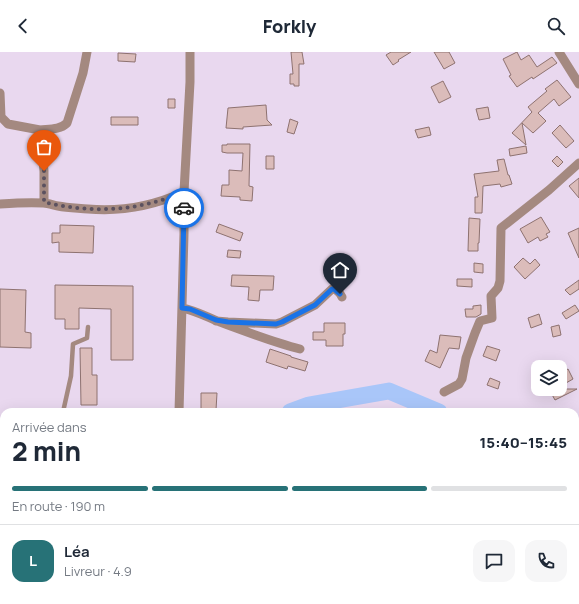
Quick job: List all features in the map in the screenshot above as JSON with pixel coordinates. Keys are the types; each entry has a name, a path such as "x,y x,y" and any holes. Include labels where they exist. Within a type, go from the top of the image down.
{"street":[{"path":"0,93 1,117 8,124 40,130 64,126 67,123 83,73 87,52"},
{"path":"179,408 184,192 190,82 190,52"},
{"path":"558,52 579,84"},
{"path":"40,130 44,171 44,202"},
{"path":"444,392 459,384 462,379 466,358 480,321 492,318 491,296 498,288 500,281 501,228 549,190 579,163"},
{"path":"0,204 44,202 58,206 90,209 130,208 168,199 184,192"},
{"path":"216,320 276,324 315,305 332,289 334,289 342,297"},
{"path":"182,308 190,309 274,342 300,349"},
{"path":"274,342 276,324"}],"lane":[{"path":"64,408 71,376 73,344 87,338 88,326"}],"building":[{"path":"291,52 302,52 304,64 299,64 299,86 290,84 290,74 293,74"},
{"path":"391,52 411,52 393,65 386,55"},
{"path":"434,52 449,52 455,63 444,69"},
{"path":"517,52 521,60 529,55 537,67 552,57 557,63 533,79 532,77 517,87 509,76 511,75 503,59"},
{"path":"118,53 136,54 135,62 118,61"},
{"path":"557,80 571,97 559,106 554,99 538,113 546,121 533,133 522,123 526,145 512,133 532,112 528,107 547,91 545,89"},
{"path":"443,81 451,97 439,103 431,87"},
{"path":"168,99 175,99 175,108 168,108"},
{"path":"266,105 267,120 272,125 243,127 243,129 226,128 228,108"},
{"path":"488,107 490,118 479,120 476,109"},
{"path":"111,117 138,117 138,125 111,125"},
{"path":"290,119 298,122 294,134 287,132"},
{"path":"560,125 574,141 566,148 552,133"},
{"path":"429,127 431,135 418,138 415,130"},
{"path":"250,144 249,186 253,187 252,201 240,200 240,197 221,196 222,185 229,185 229,170 242,171 243,153 222,152 222,145"},
{"path":"526,146 527,153 510,156 509,149"},
{"path":"266,156 274,156 274,169 266,169"},
{"path":"557,156 563,162 558,167 552,161"},
{"path":"504,159 512,184 501,187 500,184 483,186 482,213 475,213 475,197 478,197 474,174 499,171 497,160"},
{"path":"579,178 579,198 569,186"},
{"path":"541,217 550,232 546,234 548,237 540,241 538,237 528,243 520,229"},
{"path":"469,218 480,219 478,251 468,251"},
{"path":"219,224 243,233 240,241 216,232"},
{"path":"60,225 94,226 93,253 59,252 59,242 52,243 52,233 60,233"},
{"path":"579,228 579,258 568,233"},
{"path":"228,250 241,251 240,258 227,257"},
{"path":"523,258 530,264 535,259 540,265 525,279 514,267"},
{"path":"474,263 483,264 483,273 474,272"},
{"path":"232,275 274,276 273,290 260,290 259,301 248,300 249,287 231,286"},
{"path":"457,279 472,279 472,287 457,286"},
{"path":"579,280 579,289 570,295 565,290"},
{"path":"55,285 133,286 133,360 111,360 111,309 79,308 79,329 65,329 65,319 55,319"},
{"path":"0,289 26,290 25,332 31,333 31,348 0,347"},
{"path":"481,305 481,314 476,317 466,317 465,309 473,309 473,306"},
{"path":"575,305 579,311 566,319 562,313"},
{"path":"539,314 542,324 531,328 528,318"},
{"path":"324,323 345,323 343,346 326,346 326,340 313,340 313,332 324,332"},
{"path":"559,325 561,335 553,337 551,327"},
{"path":"440,335 461,337 459,349 449,348 440,368 425,361 430,350 437,353"},
{"path":"487,346 500,350 496,361 483,356"},
{"path":"80,348 92,348 92,375 97,375 97,405 81,405"},
{"path":"270,349 308,362 305,371 288,366 287,369 266,362"},
{"path":"567,370 573,379 567,382"},
{"path":"490,378 500,382 498,389 487,385"},
{"path":"567,389 577,389 567,394"},
{"path":"201,393 217,393 216,408 201,408"},
{"path":"553,396 563,396 555,400"}],"waterway":[{"path":"301,408 309,405 389,391 429,408"}],"way so far":[{"path":"44,171 44,202 58,206 90,209 130,208 168,199 184,192 184,208"}],"route":[{"path":"184,208 182,308 190,309 216,320 276,324 315,305 332,289 340,294"}]}
